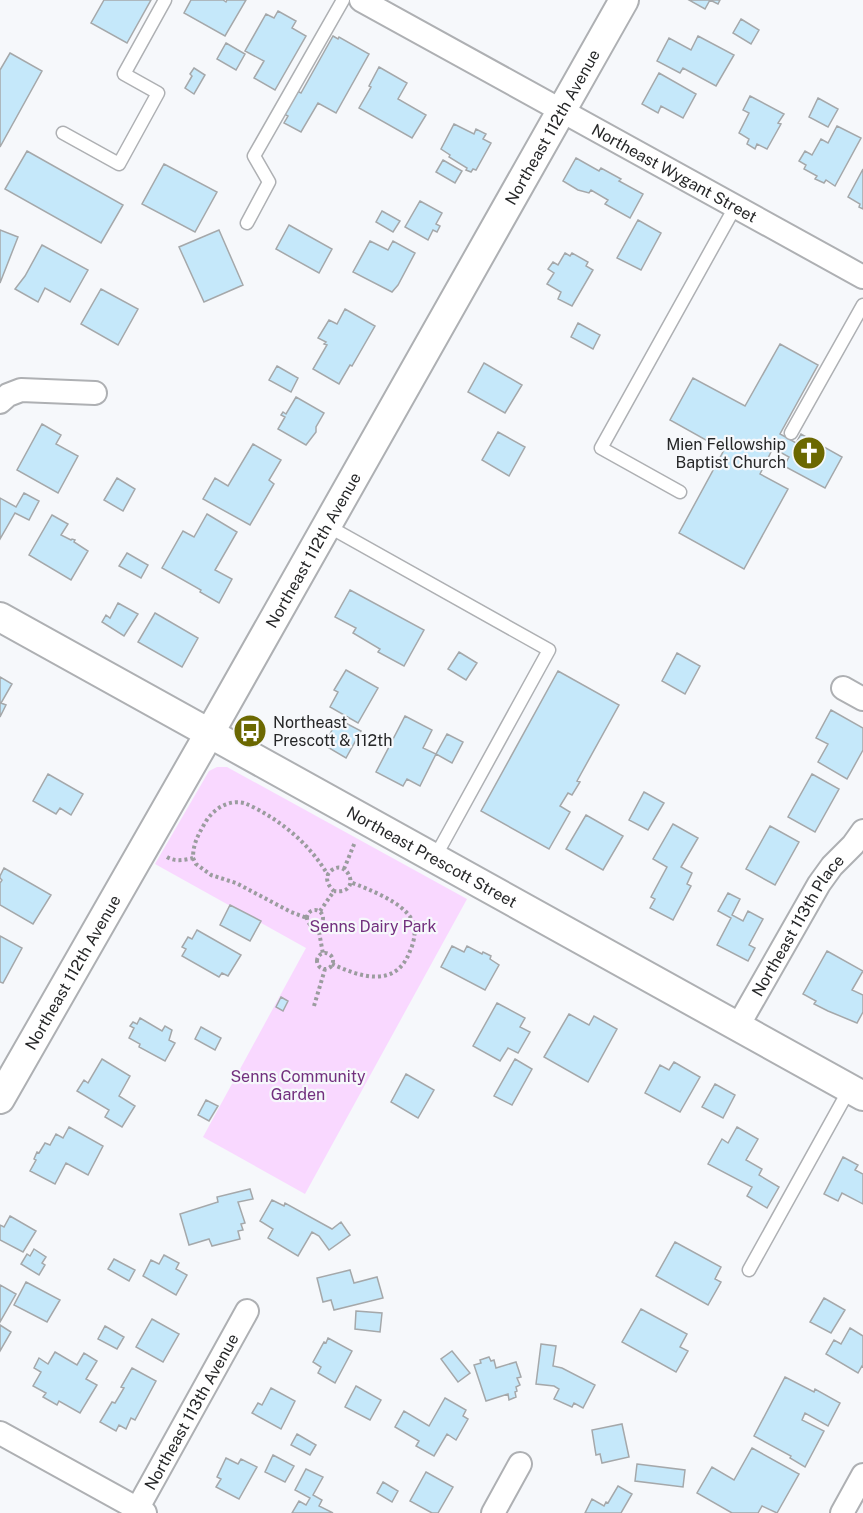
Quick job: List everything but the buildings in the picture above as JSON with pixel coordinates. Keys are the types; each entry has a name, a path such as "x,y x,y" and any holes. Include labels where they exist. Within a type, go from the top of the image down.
{"street":[{"name":"Northeast Wygant Street","path":"361,0 863,277"},
{"name":"Northeast 112th Avenue","path":"0,1099 624,0"},
{"path":"0,402 8,395 21,390 95,393"},
{"name":"Northeast Prescott Street","path":"0,617 856,1092"},
{"path":"843,688 863,699"},
{"name":"Northeast 113th Place","path":"738,1026 819,884 863,831"},
{"name":"Northeast 113th Avenue","path":"139,1512 247,1311"},
{"path":"0,1433 139,1512"},
{"path":"493,1513 520,1464"},
{"path":"843,1513 863,1475"}],"lane":[{"path":"63,133 119,164 158,93 124,74 165,0"},
{"path":"246,223 269,182 254,156 342,0"},
{"path":"680,492 602,448 735,207"},
{"path":"791,433 863,305"},
{"path":"326,525 549,650 434,859"},
{"path":"748,1270 856,1092"}],"path":[{"path":"307,918 313,910 320,911 324,918 318,926 313,926 307,918 236,883 211,875 196,864 193,858 193,848 209,817 218,808 231,803 242,803 283,825 303,842 328,875"},
{"path":"145,845 170,859 193,858"},
{"path":"344,869 348,873 350,882 346,890 334,891 329,887 328,875 332,870 344,869"},
{"path":"332,964 349,972 367,976 383,976 393,973 400,967 408,957 413,945 415,932 412,920 404,910 375,891 350,882"},
{"path":"320,911 334,891"},
{"path":"318,926 323,954"},
{"path":"314,1005 325,969 332,964 332,957 328,954 319,956 317,961 319,966 325,969"}],"green space":[{"name":"Senns Dairy Park","path":"217,767 227,767 467,899 305,1194 203,1137 306,948 155,864 209,771"}],"place":[{"name":"Mien Fellowship Baptist Church","path":"809,453"},
{"name":"Northeast Prescott & 112th","path":"250,731"}],"park label":[{"name":"Senns Community Garden","path":"298,1085"}]}
